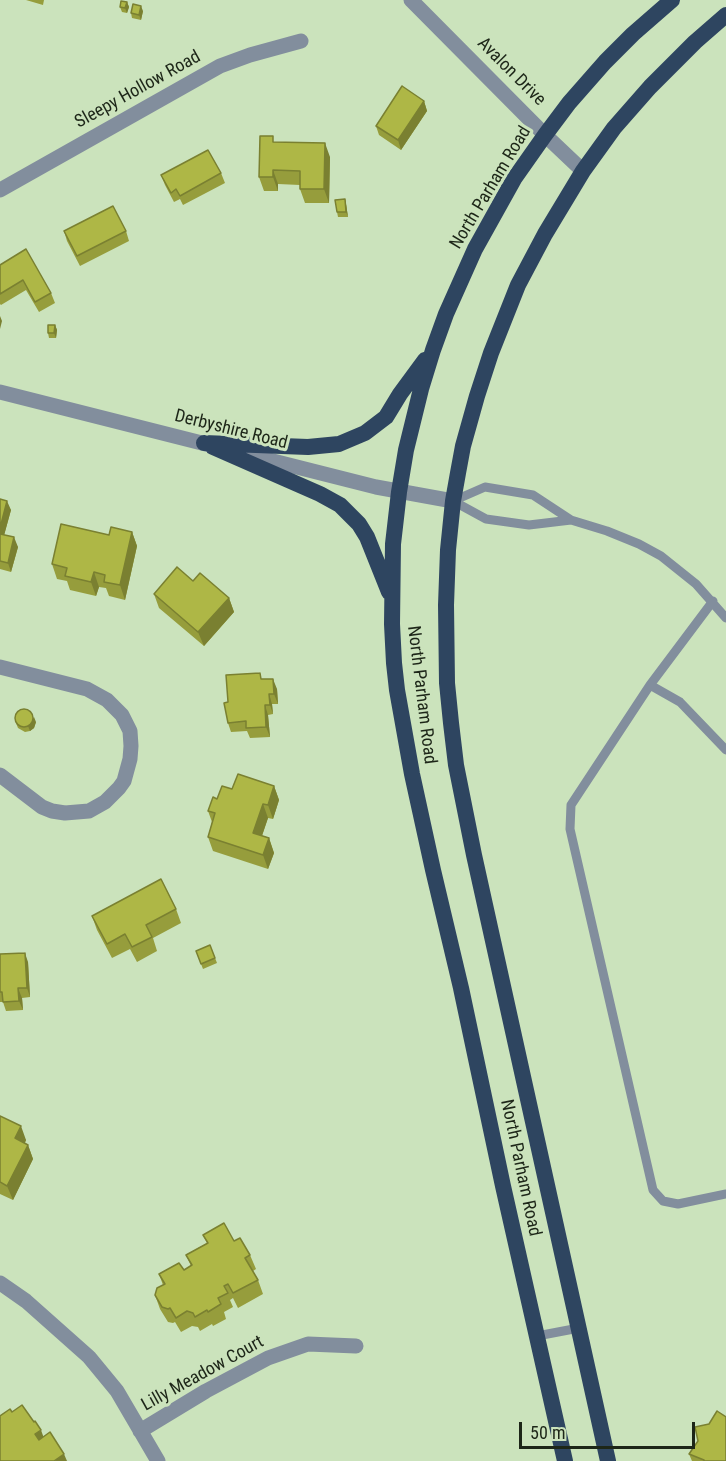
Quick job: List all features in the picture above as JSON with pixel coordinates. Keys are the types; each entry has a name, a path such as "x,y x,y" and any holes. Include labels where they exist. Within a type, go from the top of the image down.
{"highway":[{"name":"North Parham Road","path":"565,1461 412,774 397,690 392,624 393,544 406,450 421,389 433,350 475,249 514,179 569,103 633,34 672,0"},
{"name":"North Parham Road","path":"608,1461 456,765 446,642 448,550 453,501 477,396 491,352 518,285 545,234 583,171 614,129 650,87 726,15"},
{"path":"204,443 326,447 352,440 386,417 433,350"},
{"path":"204,443 340,505 359,524 367,537 392,598"}],"street":[{"name":"Avalon Drive","path":"417,2 545,135 583,171"},
{"name":"Sleepy Hollow Road","path":"0,190 220,66 301,41"},
{"name":"Derbyshire Road","path":"0,392 399,492 453,501"},
{"path":"0,667 87,689 107,700 122,715 130,731 131,746 124,781 105,802 89,811 65,813 42,807 0,775"},
{"path":"0,1283 26,1301 89,1357 117,1391 158,1461"},
{"name":"Lilly Meadow Court","path":"140,1431 206,1391 268,1358 308,1344 356,1346"}],"lane":[{"path":"453,501 485,487 533,495 571,520 607,531 661,556 696,584 726,618"},
{"path":"453,501 486,519 529,525 571,520"},
{"path":"713,601 650,685 571,805 570,829 653,1190 663,1201 678,1204 726,1194"},
{"path":"650,685 680,702 726,750"},
{"path":"537,1336 579,1328"}],"building":[{"path":"121,1 127,2 125,8 120,7"},
{"path":"133,4 141,6 139,15 131,13"},
{"path":"402,86 424,101 398,140 376,126"},
{"path":"260,136 273,136 273,142 325,143 324,189 300,189 300,171 273,170 273,177 259,177"},
{"path":"208,150 221,173 180,196 176,189 171,193 161,175"},
{"path":"345,199 346,212 337,212 335,200"},
{"path":"113,206 126,231 77,256 64,231"},
{"path":"26,249 51,293 35,302 23,280 0,294 0,265"},
{"path":"48,325 55,325 54,333 48,333"},
{"path":"0,499 7,501 0,528"},
{"path":"61,524 109,535 111,527 132,532 120,585 104,582 105,575 94,572 91,582 65,576 67,568 52,564"},
{"path":"0,534 14,537 8,563 0,561"},
{"path":"177,567 193,581 200,573 229,598 198,632 154,594"},
{"path":"260,673 261,679 273,679 274,694 269,694 270,705 265,705 266,727 246,728 246,721 228,723 224,703 228,702 226,675"},
{"path":"20,709 28,709 33,714 31,725 20,727 15,722 15,714"},
{"path":"238,774 274,786 268,805 263,804 253,833 269,838 263,855 208,837 215,813 208,811 213,797 217,799 222,786 232,789"},
{"path":"161,879 176,909 146,925 152,937 132,947 125,934 107,944 92,916"},
{"path":"210,945 215,958 201,964 196,951"},
{"path":"25,953 27,988 18,988 19,1001 3,1002 2,992 0,992 0,954"},
{"path":"0,1116 21,1126 15,1138 28,1145 7,1186 0,1182"},
{"path":"224,1223 234,1241 240,1238 250,1255 245,1258 258,1280 233,1293 228,1284 224,1286 228,1293 218,1298 221,1304 195,1317 193,1313 187,1311 176,1318 170,1308 162,1307 155,1295 157,1288 165,1284 159,1274 179,1263 184,1270 192,1265 186,1255 208,1243 203,1235"},
{"path":"22,1405 41,1430 35,1434 39,1440 50,1432 64,1454 54,1461 0,1461 0,1416"},
{"path":"717,1411 726,1417 726,1461 704,1461 689,1454 698,1441 695,1427 709,1424"}]}
